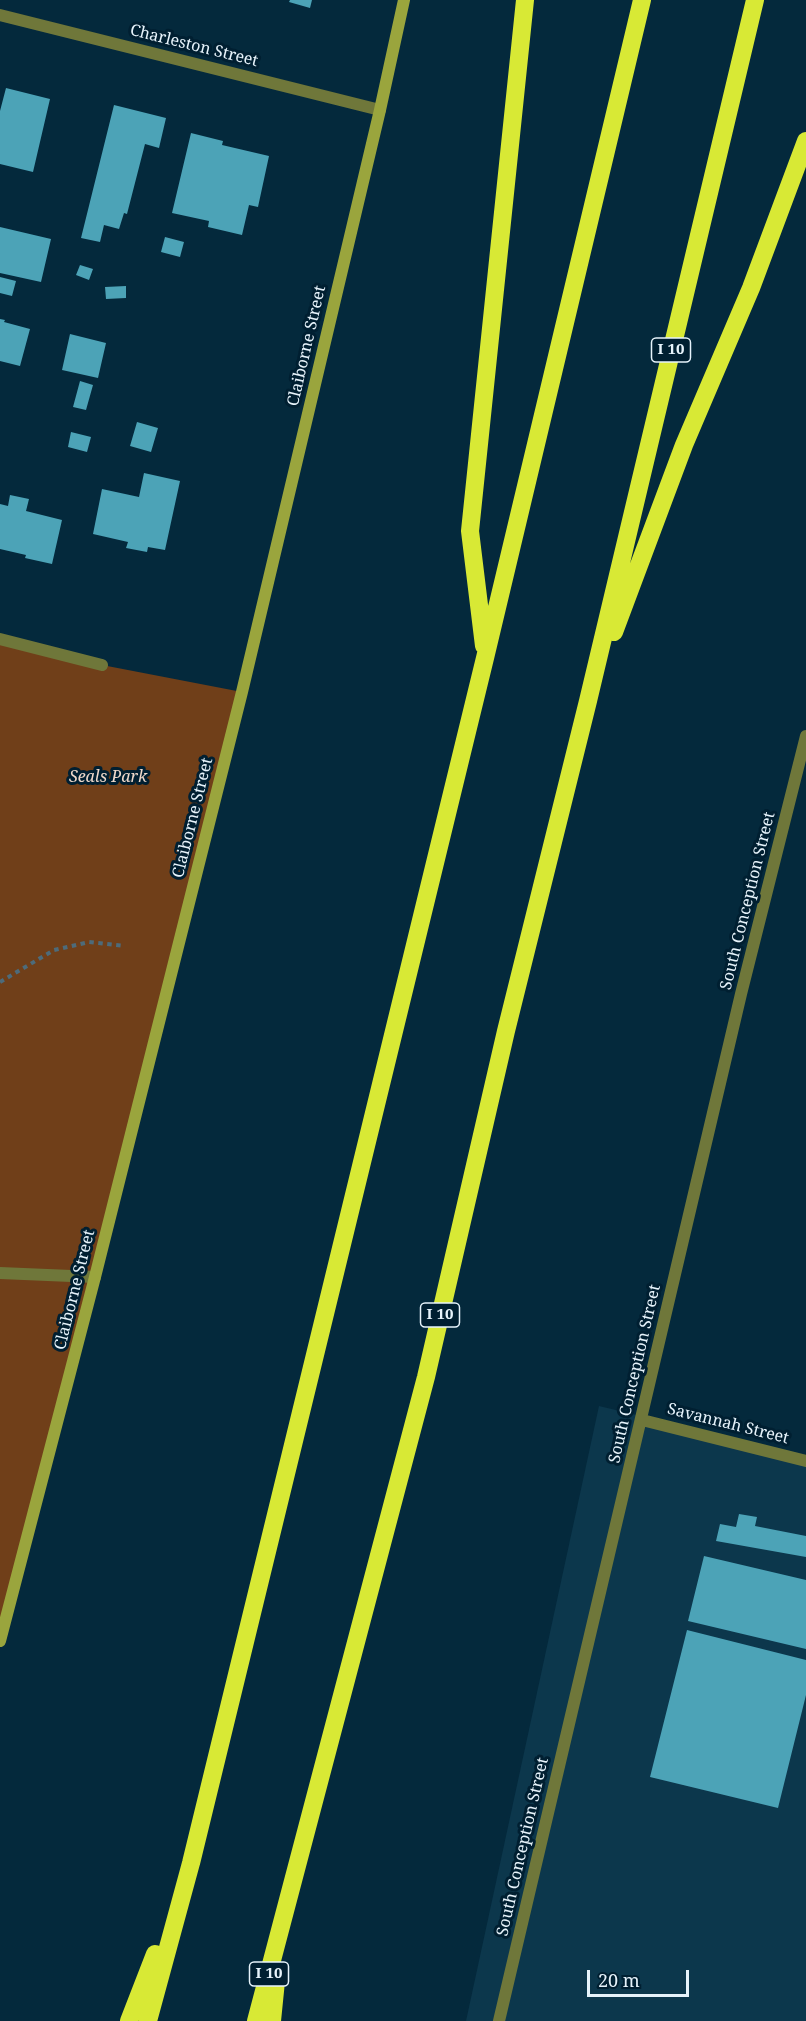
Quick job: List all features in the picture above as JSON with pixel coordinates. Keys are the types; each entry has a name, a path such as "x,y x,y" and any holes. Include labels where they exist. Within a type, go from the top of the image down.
{"highway":[{"path":"485,658 470,531 525,0"},
{"path":"148,2021 191,1863 485,658 642,0"},
{"name":"I 10","path":"256,2021 426,1377 506,1031 588,701 755,0"},
{"path":"588,701 684,445 751,288 806,141"},
{"path":"129,2021 191,1863"},
{"path":"272,2021 281,1926"}],"street":[{"name":"Claiborne Street","path":"0,1641 95,1277 242,692 404,0"},
{"name":"Charleston Street","path":"0,15 380,110"},
{"path":"0,639 102,665"},
{"name":"South Conception Street","path":"499,2021 741,994 806,736"},
{"path":"0,1273 95,1277"},
{"name":"Savannah Street","path":"642,1420 806,1461"}],"path":[{"path":"0,982 54,950 88,942 125,945"}],"shaded area":[{"path":"599,1406 806,1456 806,2021 466,2021"}],"green space":[{"name":"Seals Park","path":"0,639 102,665 242,692 0,1641"}],"building":[{"path":"290,0 312,0 310,8 289,2"},
{"path":"6,88 50,99 33,172 0,164 0,111"},
{"path":"114,105 166,118 159,148 145,144 127,214 124,213 119,229 104,225 100,242 81,238"},
{"path":"191,133 223,141 222,145 269,156 258,207 249,205 242,235 208,227 209,221 172,213"},
{"path":"0,227 51,239 41,282 0,273"},
{"path":"165,237 184,242 180,257 161,252"},
{"path":"80,265 93,269 89,280 76,275"},
{"path":"0,277 16,281 12,296 0,293"},
{"path":"126,286 126,298 106,299 105,287"},
{"path":"0,319 30,329 20,366 0,361"},
{"path":"70,334 106,343 98,378 62,370"},
{"path":"80,381 93,385 86,410 73,407"},
{"path":"137,422 158,428 151,452 130,446"},
{"path":"71,432 91,437 87,452 68,447"},
{"path":"144,473 180,481 165,550 148,547 147,552 126,548 128,542 93,534 102,489 139,497"},
{"path":"10,495 29,499 26,511 62,520 52,564 0,549 0,504 8,506"},
{"path":"739,1514 757,1517 755,1526 806,1536 806,1557 716,1541 720,1524 736,1527"},
{"path":"704,1556 806,1580 806,1649 688,1621"},
{"path":"687,1630 806,1660 806,1695 778,1808 650,1777"}]}
